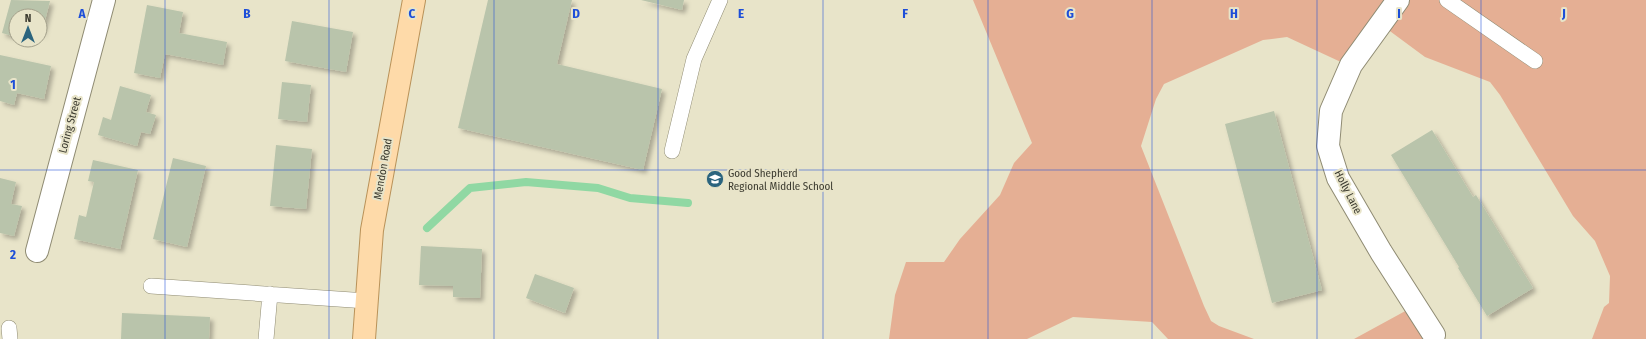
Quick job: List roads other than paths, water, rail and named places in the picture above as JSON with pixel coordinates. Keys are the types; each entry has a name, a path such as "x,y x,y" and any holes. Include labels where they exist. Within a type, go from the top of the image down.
{"main road":[{"name":"Mendon Road","path":"364,339 372,230 414,0"}],"street":[{"name":"Loring Street","path":"36,250 104,0"},
{"name":"Holly Lane","path":"1398,0 1351,65 1331,111 1328,146 1338,178 1381,252 1434,335"}],"lane":[{"path":"672,151 694,59 720,0"},
{"path":"1447,0 1535,61"},
{"path":"151,286 367,300"},
{"path":"266,339 270,294"}],"waterway":[{"path":"427,228 470,188 526,182 598,188 630,198 688,203"}],"place":[{"name":"Good Shepherd Regional Middle School","path":"715,179"}]}
